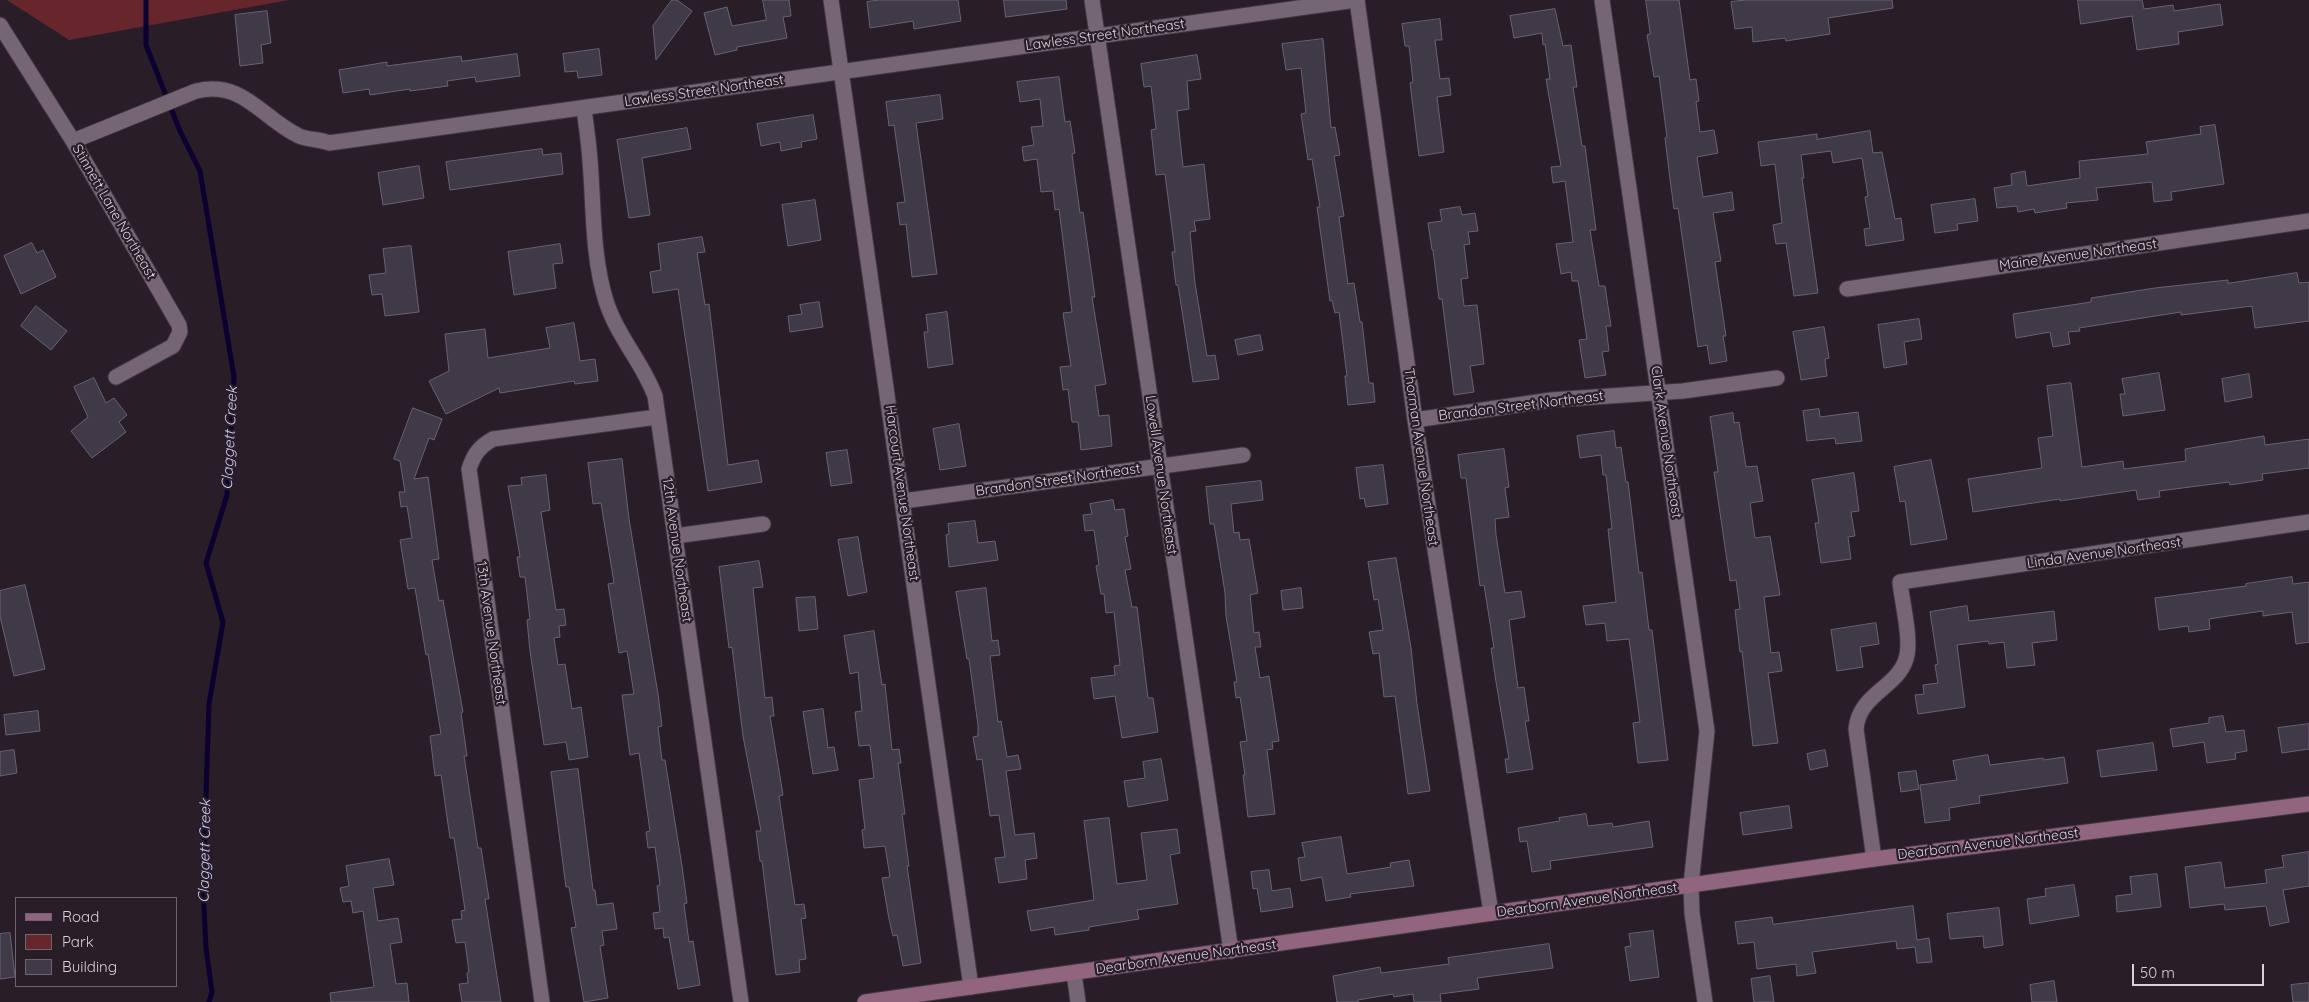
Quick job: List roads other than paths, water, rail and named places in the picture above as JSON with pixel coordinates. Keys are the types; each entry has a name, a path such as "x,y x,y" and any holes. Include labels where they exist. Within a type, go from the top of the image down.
{"street":[{"name":"Harcourt Avenue Northeast","path":"831,0 971,987"},
{"name":"Lowell Avenue Northeast","path":"1092,0 1231,951"},
{"name":"Lawless Street Northeast","path":"73,140 196,90 217,88 230,90 242,96 299,136 329,142 1357,0"},
{"name":"Thorman Avenue Northeast","path":"1357,0 1414,420 1491,913"},
{"name":"Clark Avenue Northeast","path":"1602,0 1707,732 1691,885 1692,913 1704,1002"},
{"name":"Stinnett Lane Northeast","path":"0,25 73,140 176,319 180,332 173,346 116,377"},
{"name":"12th Avenue Northeast","path":"584,108 590,160 594,233 600,280 606,303 621,334 649,380 655,396 741,1002"},
{"name":"Maine Avenue Northeast","path":"1847,288 2309,222"},
{"name":"Brandon Street Northeast","path":"1414,420 1551,400 1682,391 1777,378"},
{"name":"13th Avenue Northeast","path":"542,1002 469,470 474,454 482,445 493,439 658,416"},
{"name":"Brandon Street Northeast","path":"903,501 1243,455"},
{"name":"Linda Avenue Northeast","path":"1874,859 1856,729 1860,711 1901,669 1906,659 1908,647 1900,582 2309,522"},
{"path":"675,536 763,524"},
{"name":"Dearborn Avenue Northeast","path":"865,1002 1874,859 2309,804"},
{"path":"1074,973 1078,1002"}],"waterway":[{"name":"Claggett Creek","path":"146,0 146,45 180,131 200,171 234,377 227,495 206,563 223,622 209,704 203,887 206,948 212,992 209,1002"}]}
